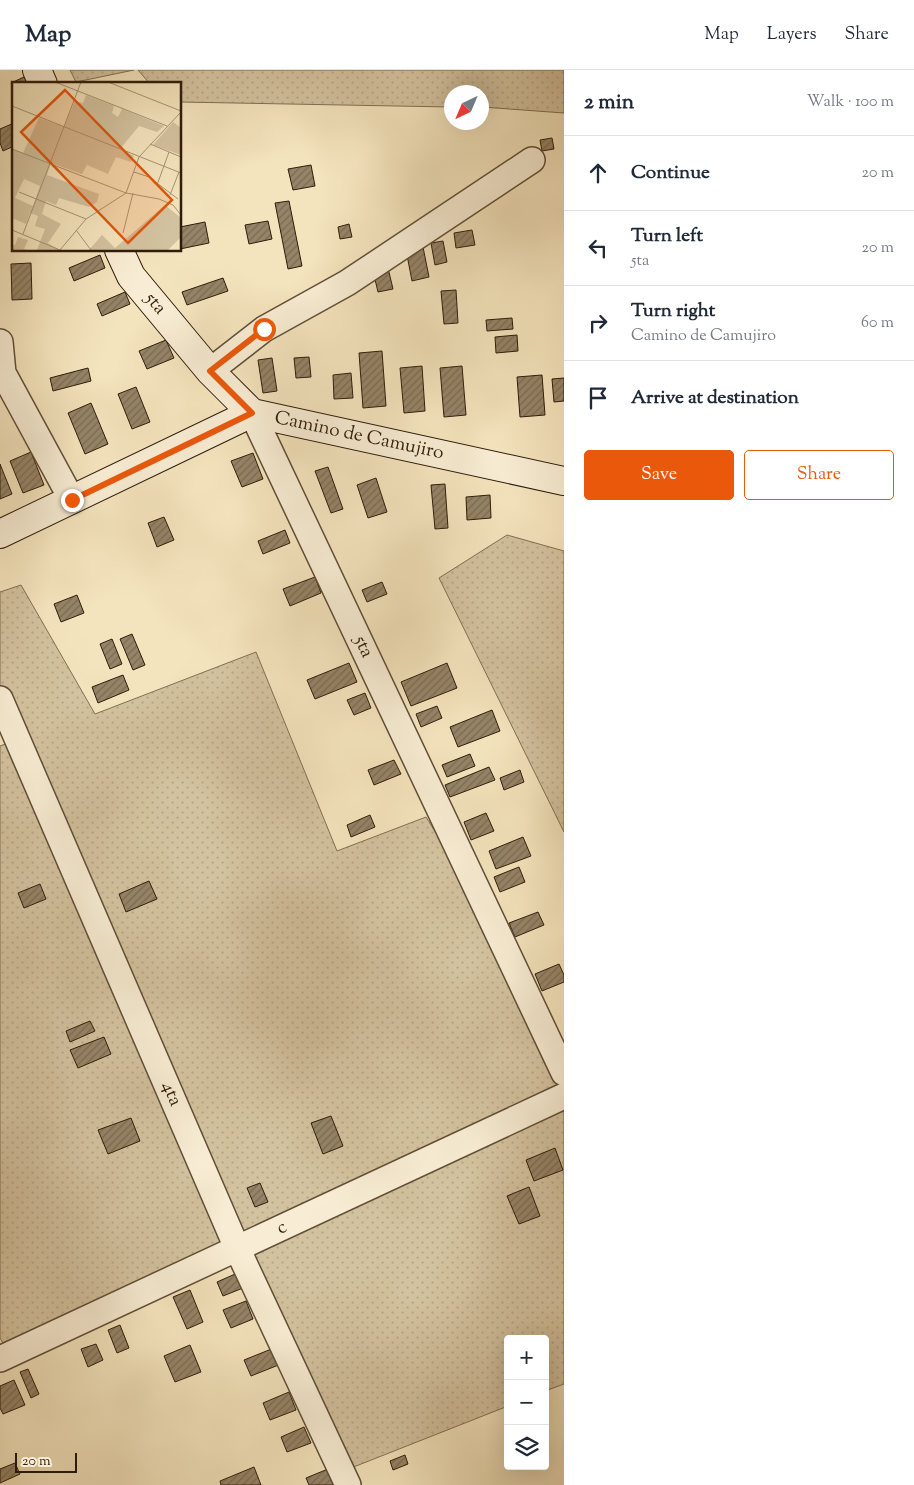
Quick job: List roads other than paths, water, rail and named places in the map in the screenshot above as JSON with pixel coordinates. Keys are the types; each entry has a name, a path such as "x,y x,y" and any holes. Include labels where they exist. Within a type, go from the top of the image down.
{"street":[{"path":"37,70 42,82"},
{"path":"210,371 264,329 347,283 532,160"},
{"name":"5ta","path":"119,251 131,276 210,371 252,413 564,1073"},
{"path":"0,342 3,374 72,500"},
{"name":"Camino de Camujiro","path":"0,534 252,413 564,481"},
{"name":"4ta","path":"0,699 237,1248 348,1485"},
{"name":"c","path":"0,1359 564,1096"}]}
